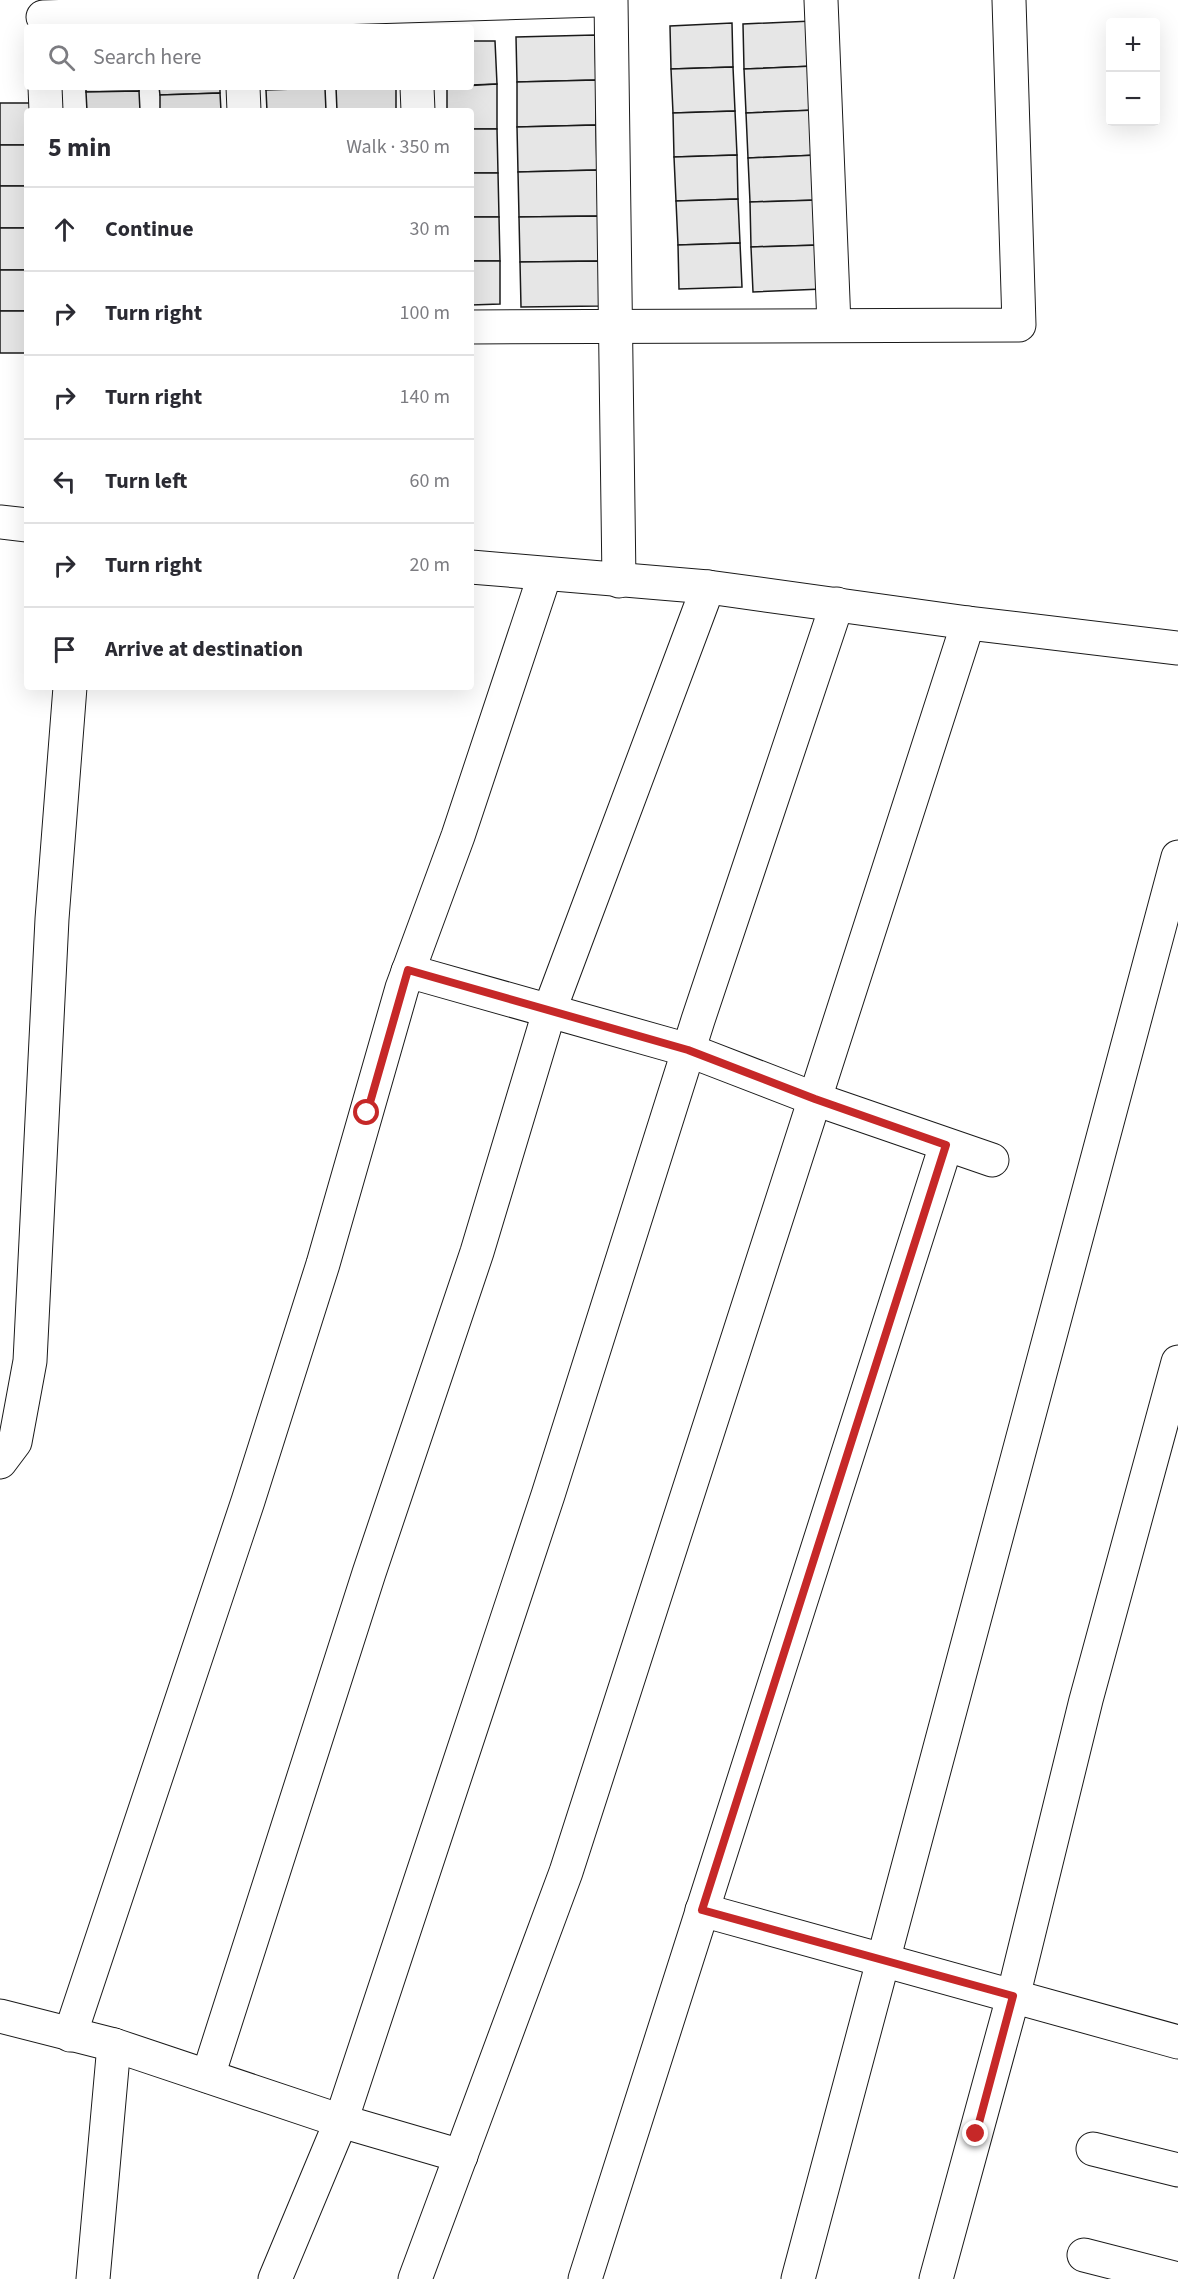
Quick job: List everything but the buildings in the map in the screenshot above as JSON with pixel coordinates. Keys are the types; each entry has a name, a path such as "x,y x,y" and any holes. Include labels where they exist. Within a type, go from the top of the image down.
{"street":[{"path":"43,15 414,11 598,0"},
{"path":"611,0 619,581"},
{"path":"821,0 834,325"},
{"path":"474,327 1019,324 1009,0"},
{"path":"45,90 46,108"},
{"path":"243,90 244,108"},
{"path":"417,90 418,108"},
{"path":"0,522 24,525"},
{"path":"474,567 708,587 968,623 1178,648"},
{"path":"70,2035 273,1422 323,1264 408,970 458,836 544,574"},
{"path":"208,2076 365,1584 477,1252 550,1009 708,587"},
{"path":"276,2279 341,2121 548,1495 688,1050 837,604"},
{"path":"415,2279 566,1872 968,623"},
{"path":"0,1462 15,1442 30,1361 52,919 70,690"},
{"path":"798,2279 1178,857"},
{"path":"408,970 688,1050 815,1099 992,1160"},
{"path":"585,2279 946,1145"},
{"path":"936,2279 1013,1996 1086,1700 1178,1362"},
{"path":"702,1910 1178,2042"},
{"path":"0,2016 114,2045 341,2121 461,2156"},
{"path":"93,2279 114,2045"},
{"path":"1093,2149 1178,2170"},
{"path":"1084,2255 1178,2279"}],"route":[{"path":"367,1113 408,970 688,1050 815,1099 946,1145 702,1910 1013,1996 976,2134"}]}
